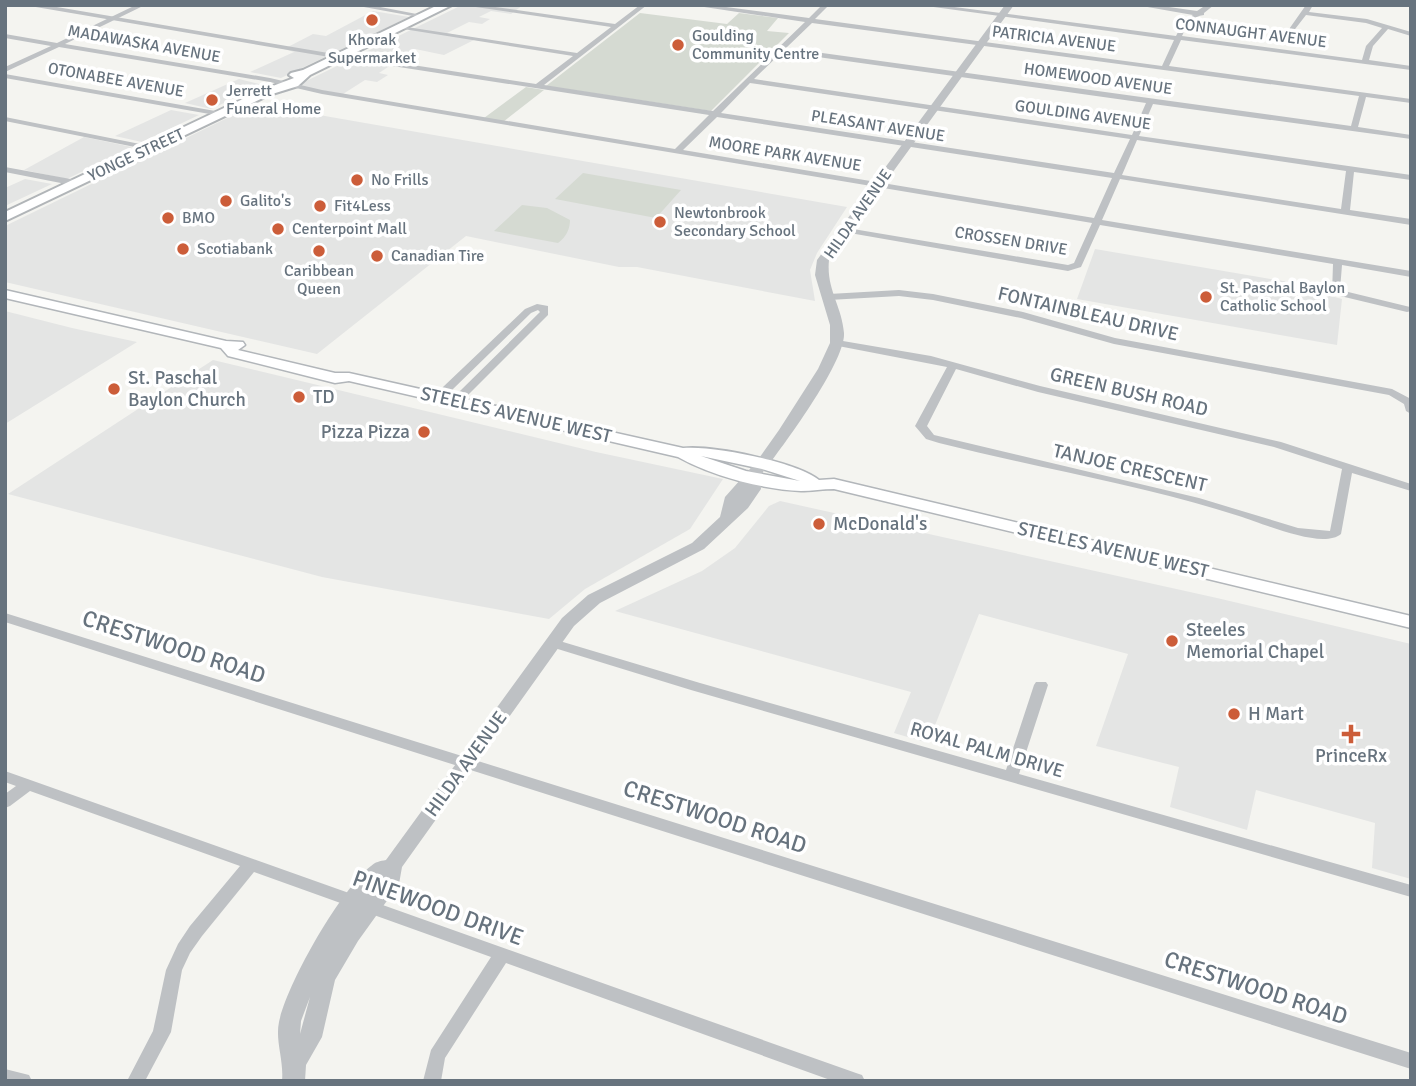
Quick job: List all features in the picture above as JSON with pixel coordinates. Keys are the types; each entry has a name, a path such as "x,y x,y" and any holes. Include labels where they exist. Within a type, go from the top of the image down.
{"main road":[{"name":"YONGE STREET","path":"5,216 266,92 302,78 306,73 447,5"},
{"name":"STEELES AVENUE WEST","path":"5,295 226,345 233,353 299,363 335,378 349,377 683,453 697,463 757,470 800,486 834,484 1411,622"}],"street":[{"path":"28,5 341,56"},
{"path":"5,69 142,5"},
{"path":"356,5 424,16"},
{"path":"465,5 617,26"},
{"path":"537,86 644,5"},
{"name":"PATRICIA AVENUE","path":"694,5 1411,101"},
{"path":"676,152 825,5"},
{"name":"CONNAUGHT AVENUE","path":"922,5 1411,68"},
{"name":"HILDA AVENUE","path":"294,1072 311,1037 325,978 351,935 363,905 392,878 391,866 568,622 594,599 698,546 740,508 753,489 757,470 819,377 837,343 829,297 821,276 823,260 1010,5"},
{"path":"1139,5 1202,14"},
{"path":"1165,68 1186,21 1202,14 1211,5"},
{"path":"1290,32 1310,5"},
{"path":"1304,13 1367,21 1411,34"},
{"path":"1365,62 1370,46 1386,27"},
{"path":"400,28 579,55"},
{"name":"MADAWASKA AVENUE","path":"5,36 284,84"},
{"name":"HOMEWOOD AVENUE","path":"782,50 1411,137"},
{"name":"PLEASANT AVENUE","path":"341,56 1411,222"},
{"name":"OTONABEE AVENUE","path":"5,76 221,114"},
{"name":"GOULDING AVENUE","path":"750,81 1411,178"},
{"name":"MOORE PARK AVENUE","path":"284,84 1411,274"},
{"path":"1354,129 1363,94"},
{"name":"CROSSEN DRIVE","path":"844,229 1068,268 1078,265 1151,100"},
{"path":"5,119 150,148"},
{"path":"5,169 75,183"},
{"path":"1345,212 1350,169"},
{"path":"1338,262 1335,292 1408,309"},
{"name":"FONTAINBLEAU DRIVE","path":"829,297 899,293 997,309 1114,341 1392,392 1409,402 1411,411"},
{"path":"522,316 538,320 464,393 448,399 447,389 522,316"},
{"name":"GREEN BUSH ROAD","path":"837,343 953,365 1038,389 1277,444 1411,488"},
{"name":"TANJOE CRESCENT","path":"953,365 921,426 930,437 943,441 1231,510 1304,532 1328,535 1335,534 1348,466"},
{"name":"CRESTWOOD ROAD","path":"5,617 1411,1061"},
{"name":"ROYAL PALM DRIVE","path":"553,643 1411,891"},
{"path":"1011,777 1041,685"},
{"name":"PINEWOOD DRIVE","path":"5,776 856,1081"},
{"path":"5,802 27,785"},
{"path":"136,1081 162,1032 174,970 184,949 196,930 250,865"},
{"path":"432,1081 437,1056 502,955"},
{"path":"5,1077 23,1081"}],"shaded area":[{"path":"462,5 523,5 511,14 491,11 479,17 490,19 482,24 469,22 447,33 476,39 444,55 415,49 379,73 388,75 377,82 365,80 343,94 296,86"},
{"path":"373,11 409,17 281,78 250,72 294,52 284,49 313,34 326,36"},
{"path":"640,13 727,24 739,13 778,18 767,31 789,33 711,111 546,86"},
{"path":"239,79 263,85 211,109 185,103"},
{"path":"526,87 544,90 503,122 484,118"},
{"path":"256,104 847,207 817,253 810,270 815,301 637,267 619,267 466,236 317,354 5,282 5,226"},
{"path":"171,110 199,115 142,142 115,136"},
{"path":"84,137 132,147 67,179 24,170"},
{"path":"583,173 681,190 656,218 555,199"},
{"path":"25,179 52,184 5,206 5,188"},
{"path":"522,205 547,208 570,220 565,235 558,243 494,231"},
{"name":"St. Paschal Baylon Catholic School","path":"1095,249 1318,287 1327,295 1342,299 1337,345 1077,299"},
{"path":"5,311 72,328 137,342 5,424"},
{"path":"213,360 596,452 723,479 690,529 585,589 549,619 322,577 8,494"},
{"path":"780,501 1411,644 1411,879 1372,868 1375,823 1256,790 1247,830 1170,807 1179,767 1096,746 1128,654 979,614 928,743 894,733 911,692 615,611 702,571 735,548 769,506"}],"place":[{"name":"Khorak Supermarket","path":"372,20"},
{"name":"Goulding Community Centre","path":"678,45"},
{"name":"Jerrett Funeral Home","path":"212,100"},
{"name":"No Frills","path":"357,180"},
{"name":"Galito's","path":"226,201"},
{"name":"Fit4Less","path":"320,206"},
{"name":"BMO","path":"168,218"},
{"name":"Newtonbrook Secondary School","path":"660,222"},
{"name":"Centerpoint Mall","path":"278,229"},
{"name":"Scotiabank","path":"183,249"},
{"name":"Caribbean Queen","path":"319,251"},
{"name":"Canadian Tire","path":"377,256"},
{"name":"St. Paschal Baylon Catholic School","path":"1206,297"},
{"name":"St. Paschal Baylon Church","path":"114,389"},
{"name":"TD","path":"299,397"},
{"name":"Pizza Pizza","path":"424,432"},
{"name":"McDonald's","path":"819,524"},
{"name":"Steeles Memorial Chapel","path":"1172,641"},
{"name":"H Mart","path":"1234,714"},
{"name":"PrinceRx","path":"1351,734"}]}
